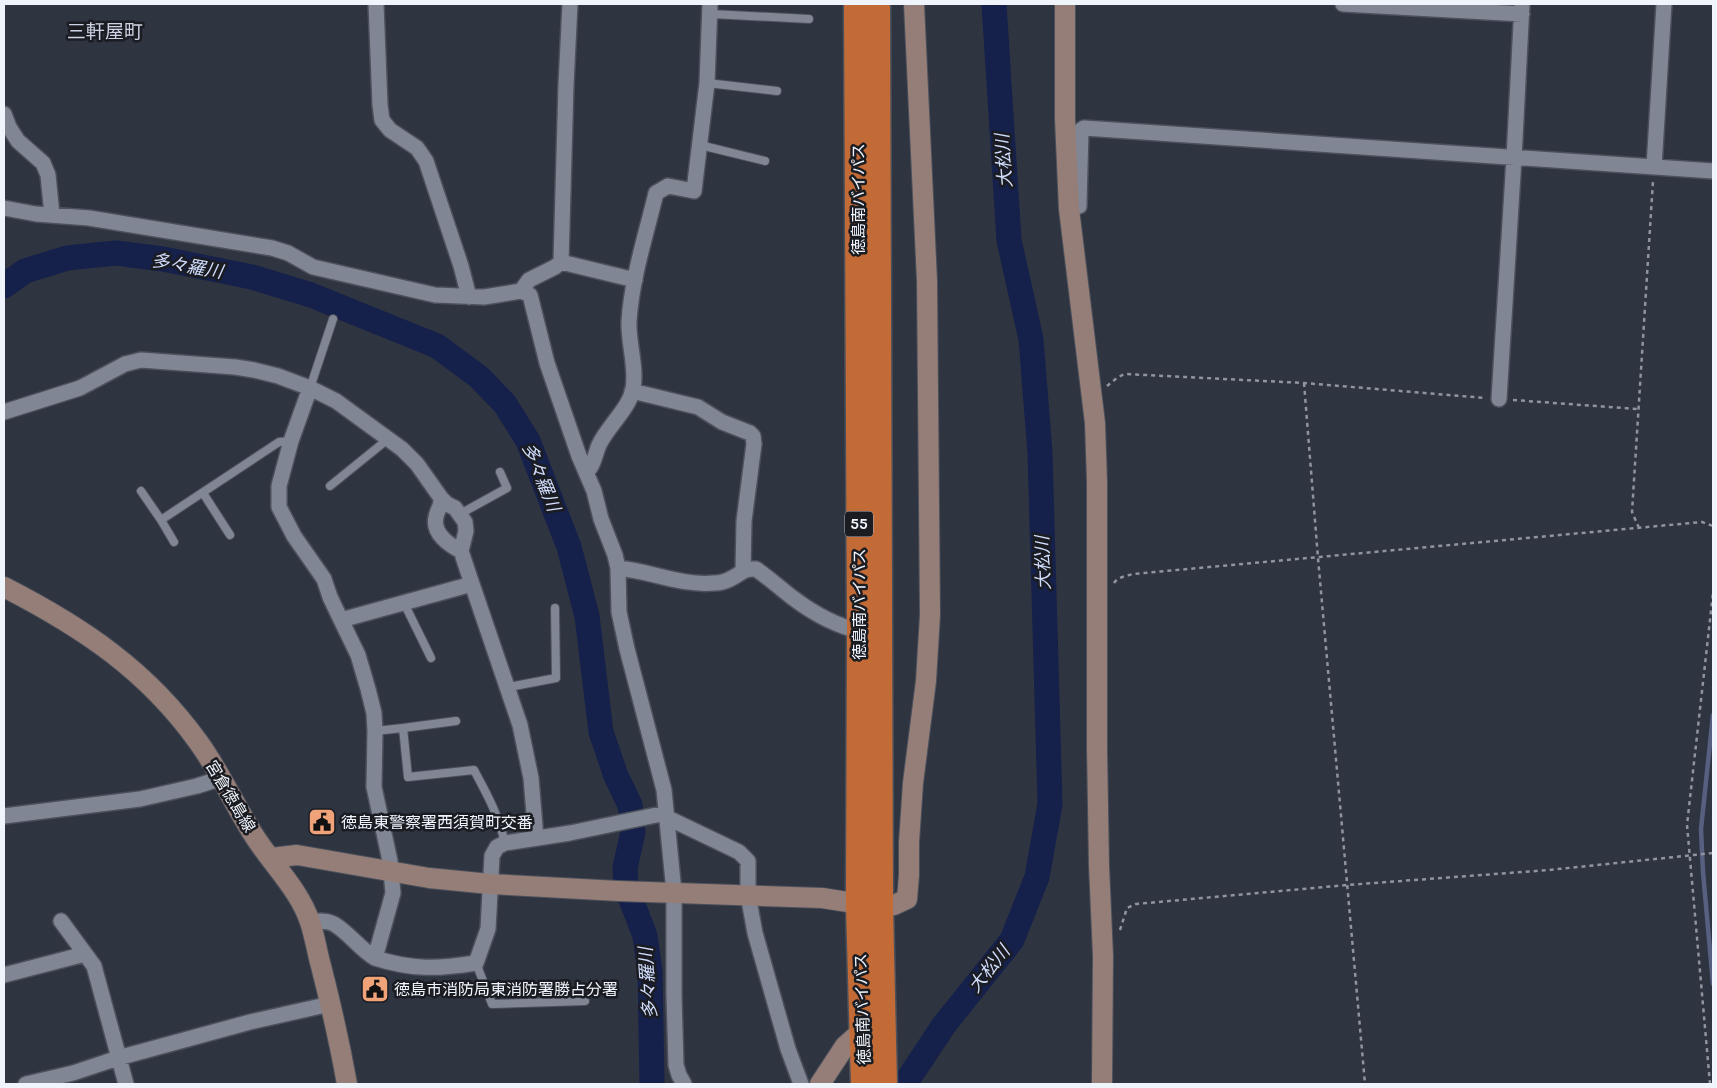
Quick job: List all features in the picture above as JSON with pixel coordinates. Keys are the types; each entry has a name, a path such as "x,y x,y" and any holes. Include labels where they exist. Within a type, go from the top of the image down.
{"highway":[{"name":"徳島南バイパス","path":"857,4 860,631 869,906 882,1011 884,1084"},
{"name":"徳島南バイパス","path":"864,1084 862,1037 869,906 877,4"}],"street":[{"path":"376,4 382,120 390,130 417,148 426,161 461,266 469,297"},
{"path":"521,291 529,280 561,262 570,4"},
{"path":"271,858 297,855 429,878 490,884 822,898 869,906 894,905 907,899 913,783 926,681 930,615 927,281 914,4"},
{"path":"1065,4 1069,209 1095,423 1097,482 1097,759 1103,956 1102,1084"},
{"path":"1343,4 1522,9 1499,399"},
{"path":"1654,167 1664,4"},
{"path":"586,472 591,468 599,444 627,403 632,392 633,364 629,320 635,280 656,193 668,186 694,191 707,83 711,9"},
{"path":"4,114 9,127 18,141 43,162 48,174 52,215"},
{"path":"1069,209 1079,206 1081,130 1084,128 1713,171"},
{"path":"4,208 89,218 272,248 288,253 313,267 435,295 484,297 521,291 530,294 547,363 594,491 601,519 615,555 618,568 619,612 664,790 674,892 674,1026 676,1065 684,1084"},
{"path":"561,262 635,280"},
{"path":"4,412 80,388 125,364 141,360 254,370 310,388 336,401 402,449 417,464 441,498 460,514 465,522 466,531 461,551 509,688 526,751 536,838"},
{"path":"310,388 291,441 279,486 279,507 294,536 324,579 330,597 358,655 374,713 374,787 389,853 394,893 375,958"},
{"path":"632,392 698,407 722,422 753,436 754,444 744,521 742,571"},
{"path":"441,498 442,503 435,517 435,524 441,536 451,546 461,551"},
{"path":"618,568 694,583 715,583 731,579 749,568 756,569 794,599 834,623 860,631"},
{"path":"341,620 472,584"},
{"name":"宮倉徳島線","path":"4,587 88,635 140,674 164,699 199,743 222,778 254,835 299,900 310,922 347,1084"},
{"path":"4,816 140,799 197,786 222,778"},
{"path":"310,922 323,921 334,924 365,952 375,958 399,966 445,968 476,964 488,929 492,856 497,847 504,843 667,815 740,852 745,857 749,867 748,895 755,933 779,1019 801,1084"},
{"path":"61,921 94,966 126,1084"},
{"path":"4,975 85,954"},
{"path":"26,1084 73,1073 118,1058 250,1022 330,1004"},
{"path":"820,1084 844,1046 862,1037"}],"lane":[{"path":"711,9 809,20"},
{"path":"707,83 777,90"},
{"path":"700,145 765,161"},
{"path":"310,388 333,319"},
{"path":"330,486 388,439"},
{"path":"161,520 279,442 291,441"},
{"path":"460,514 507,488 500,472"},
{"path":"141,491 174,542"},
{"path":"202,493 230,535"},
{"path":"404,603 431,658"},
{"path":"509,688 556,678 555,608"},
{"path":"375,731 456,721"},
{"path":"403,728 408,778 474,770 500,821 504,843"},
{"path":"476,964 492,1004 585,1001"}],"path":[{"path":"1639,528 1632,512 1637,409 1654,167"},
{"path":"1107,386 1125,374 1304,383 1637,409"},
{"path":"1304,383 1366,1084"},
{"path":"1113,585 1116,580 1133,574 1702,522 1713,526"},
{"path":"1710,1084 1687,824 1713,593"},
{"path":"1103,956 1115,943 1127,908 1136,904 1347,885 1549,870 1713,853"}],"waterway":[{"name":"大松川","path":"905,1084 944,1025 1012,940 1037,877 1050,804 1040,453 1031,339 1009,240 994,4"},
{"name":"多々羅川","path":"4,286 25,271 67,258 116,253 163,259 252,277 311,295 437,346 479,377 505,404 528,441 569,547 587,616 601,732 616,776 630,805 633,832 625,868 626,886 645,936 650,971 652,1084"},
{"path":"1713,715 1701,829 1713,984"}],"place":[{"name":"徳島東警察署西須賀町交番","path":"322,822"},
{"name":"徳島市消防局東消防署勝占分署","path":"375,989"}],"district":[{"name":"三軒屋町","path":"105,31"}]}
